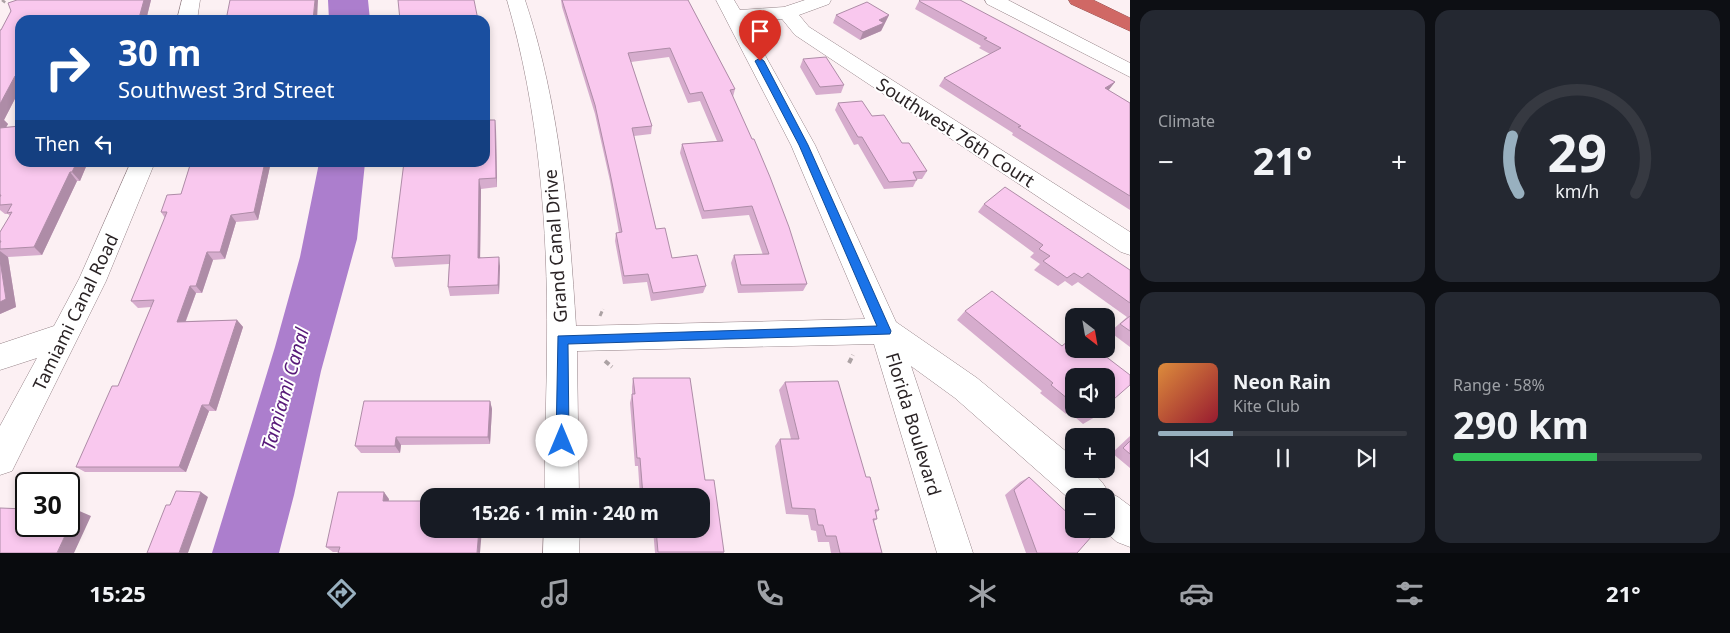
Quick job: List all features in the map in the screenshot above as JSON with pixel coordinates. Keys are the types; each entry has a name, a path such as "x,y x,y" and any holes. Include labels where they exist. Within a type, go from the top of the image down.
{"highway":[{"path":"1078,0 1130,25"}],"street":[{"path":"188,15 191,0"},
{"name":"Grand Canal Drive","path":"516,0 531,48 540,92 557,225 562,339 562,488"},
{"path":"734,15 791,18 822,0"},
{"path":"994,0 1130,71"},
{"name":"Florida Boulevard","path":"734,15 803,145 885,331 955,553"},
{"name":"Southwest 76th Court","path":"791,18 802,31 1130,245"},
{"name":"Tamiami Canal Road","path":"0,459 65,335 112,238 141,167"},
{"path":"562,339 885,331 960,383 1083,488"},
{"path":"0,357 65,335"},
{"path":"1115,516 1130,529"},
{"path":"561,553 562,538"}],"path":[{"path":"2,0 6,4"}],"water":[{"path":"328,0 368,0 370,15 329,15"},
{"name":"Tamiami Canal","path":"318,167 365,167 357,239 321,371 294,495 279,553 212,553 275,347 300,257"}],"building":[{"path":"17,0 144,0 140,15 15,15 15,76 0,104 0,30 11,11 8,3"},
{"path":"230,0 315,0 314,15 227,15"},
{"path":"398,0 474,0 477,15 400,15"},
{"path":"562,0 688,0 735,89 730,90 770,177 789,227 807,284 741,285 734,255 769,254 752,206 704,211 682,144 723,141 702,92 690,94 670,48 628,53 652,126 632,128 656,229 665,228 672,258 697,255 706,286 653,293 648,274 624,276 616,233 622,232 595,105"},
{"path":"920,0 960,0 1115,82 1105,88 1130,103 1130,196 1018,127 1021,126 944,78 1001,48"},
{"path":"867,2 889,15 879,20 884,23 863,32 836,15"},
{"path":"826,57 844,85 820,87 803,59"},
{"path":"862,101 872,116 884,115 902,143 909,143 927,171 913,172 917,180 889,182 862,137 858,137 838,103"},
{"path":"490,120 495,120 496,178 479,179 478,258 499,257 498,285 448,287 450,255 392,258 403,167 490,167"},
{"path":"15,126 15,167 74,167 70,172 34,247 0,249 0,232 12,212 7,213 12,204 0,205 0,128"},
{"path":"189,167 264,167 254,212 231,215 220,252 207,252 196,286 190,286 177,322 237,320 209,405 202,405 179,467 76,467 112,386 118,386 154,300 131,301 167,212 161,212 167,195 181,194"},
{"path":"1005,187 1130,270 1130,303 1088,273 1082,278 1074,273 1067,278 1043,261 1050,256 1039,249 1043,245 984,204"},
{"path":"0,260 6,299 0,302"},
{"path":"992,291 1062,346 1065,344 1065,358 1108,358 1130,375 1130,385 1115,398 1115,368 1065,368 1065,397 1051,385 1053,383 965,311"},
{"path":"1130,316 1130,331 1120,324"},
{"path":"633,378 690,378 705,480 714,480 724,552 658,552 657,538 710,538 710,488 642,488 640,458 637,458 632,394 635,394"},
{"path":"838,381 866,477 870,477 879,510 875,510 877,519 873,519 882,553 840,553 836,536 826,536 823,525 818,525 815,509 792,508 780,439 799,439 785,382"},
{"path":"364,401 490,401 488,437 396,437 395,446 355,446"},
{"path":"1130,441 1130,454 1123,448"},
{"path":"1029,477 1065,511 1065,538 1090,538 1077,553 1037,553 1014,490"},
{"path":"176,491 201,492 179,553 147,553 166,505 170,505"},
{"path":"338,492 384,492 383,501 420,501 420,538 478,538 477,553 338,553 340,547 326,547"},
{"path":"0,508 15,509 15,537 64,537 57,553 0,553"}],"route":[{"path":"562,441 562,339 885,331 803,145 760,61"}]}
